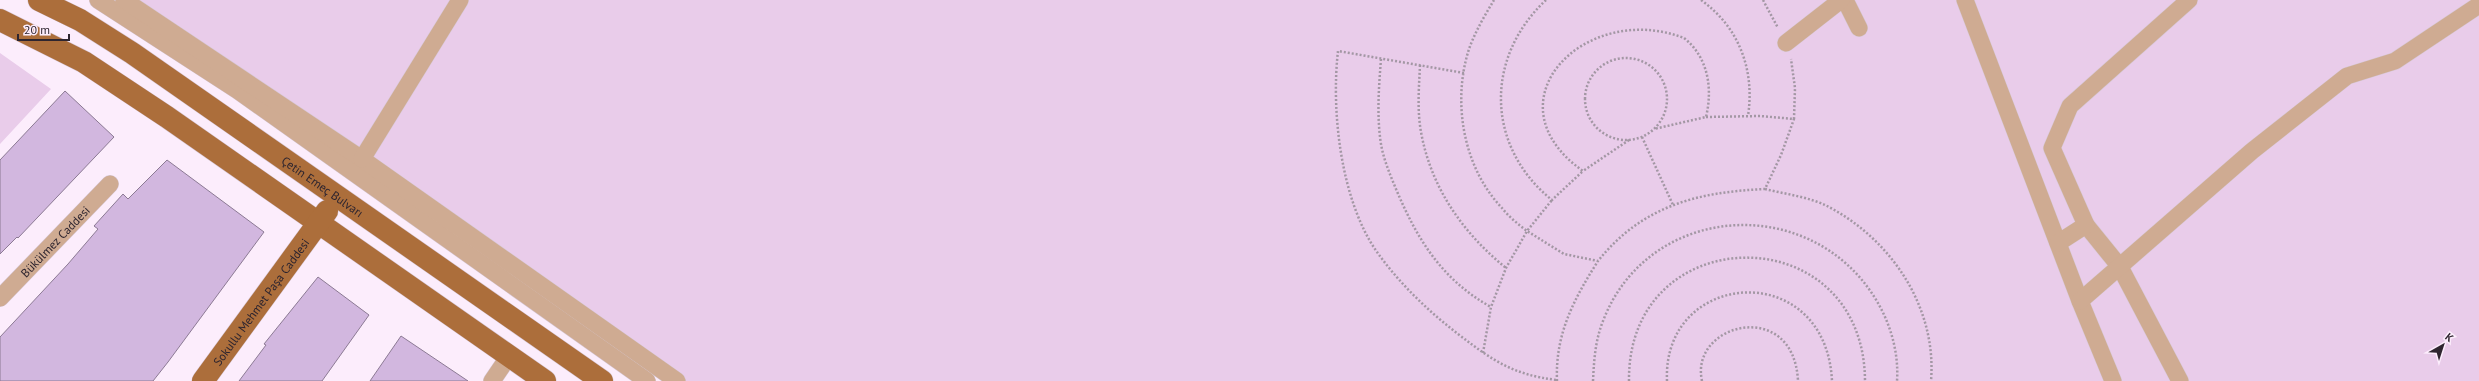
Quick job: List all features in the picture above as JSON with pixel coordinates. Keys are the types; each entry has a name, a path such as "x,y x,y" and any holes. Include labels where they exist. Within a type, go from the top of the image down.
{"main road":[{"name":"Çetin Emeç Bulvarı","path":"39,0 80,20 132,53 602,381"},
{"path":"0,20 84,62 319,222 545,381"},
{"name":"Sokullu Mehmet Paşa Caddesi","path":"203,381 338,197"}],"street":[{"path":"98,0 237,90 647,381"},
{"path":"124,0 362,159 677,381"},
{"path":"362,159 460,0"},
{"path":"1786,43 1801,39 1841,0"},
{"path":"1845,0 1860,28"},
{"path":"1965,0 2080,301 2113,381"},
{"path":"2180,381 2120,267 2086,225 2052,148 2070,106 2189,0"},
{"path":"2080,301 2252,151 2347,76 2395,61 2479,5"},
{"name":"Bükülmez Caddesi","path":"0,298 110,184"},
{"path":"2058,244 2086,225"},
{"path":"492,381 510,356"}],"path":[{"path":"1494,0 1469,48 1464,73 1461,113 1468,148 1482,180 1489,191 1501,208 1526,231 1564,254 1598,261"},
{"path":"1546,0 1534,11 1511,46 1504,68 1501,114 1515,158 1529,178 1552,200"},
{"path":"1701,0 1725,22 1739,42 1750,83 1748,116"},
{"path":"1763,0 1786,43 1793,70 1794,119 1781,155 1765,189"},
{"path":"1674,30 1691,43 1707,72 1709,97 1706,117"},
{"path":"1464,73 1338,51 1335,106 1339,140 1345,171 1360,216 1377,252 1408,290 1444,324 1498,364 1522,373 1557,381 1558,343 1566,320 1598,261 1630,228 1655,212 1694,197 1722,191 1765,189 1826,205 1854,223 1882,246 1907,279 1918,300 1928,335 1931,381"},
{"path":"1629,140 1610,137 1598,130 1590,119 1585,106 1585,92 1590,78 1599,68 1611,61 1624,58 1638,59 1650,65 1660,75 1666,87 1668,100 1665,113 1654,129"},
{"path":"1381,59 1378,113 1380,138 1384,158 1406,212 1425,248 1452,278 1491,307"},
{"path":"1420,65 1421,132 1443,196 1466,232 1506,268"},
{"path":"1544,82 1542,104 1549,130 1568,158 1584,171"},
{"path":"1483,353 1491,307 1506,268 1526,231 1552,200 1584,171 1629,140 1642,137 1654,129 1706,117 1748,116 1794,119"},
{"path":"1642,137 1673,205"},
{"path":"1593,381 1595,352 1603,322 1617,294 1636,269 1661,249 1689,234 1720,226 1752,224 1784,229 1815,240 1842,258 1865,282 1882,309 1894,340 1898,381"},
{"path":"1629,381 1629,365 1633,342 1642,319 1656,300 1672,283 1693,270 1715,261 1740,257 1766,258 1791,265 1813,277 1833,294 1849,314 1859,337 1865,362 1865,381"},
{"path":"1667,381 1666,367 1671,347 1680,328 1694,313 1711,301 1730,294 1750,292 1769,294 1787,301 1803,312 1816,326 1830,356 1832,381"},
{"path":"1702,381 1703,362 1709,348 1720,336 1734,329 1750,327 1766,330 1784,342 1791,350 1797,365 1798,381"}],"shaded area":[{"path":"124,0 2479,0 2479,381 677,381"},
{"path":"0,53 51,89 0,144"}],"building":[{"path":"65,91 114,137 18,238 17,237 0,254 0,160"},
{"path":"167,160 264,232 168,362 153,381 0,381 0,337 68,264 98,229 94,226 123,194 128,199"},
{"path":"318,277 369,315 322,381 239,381 266,345 264,344"},
{"path":"401,336 468,381 370,381"}]}
